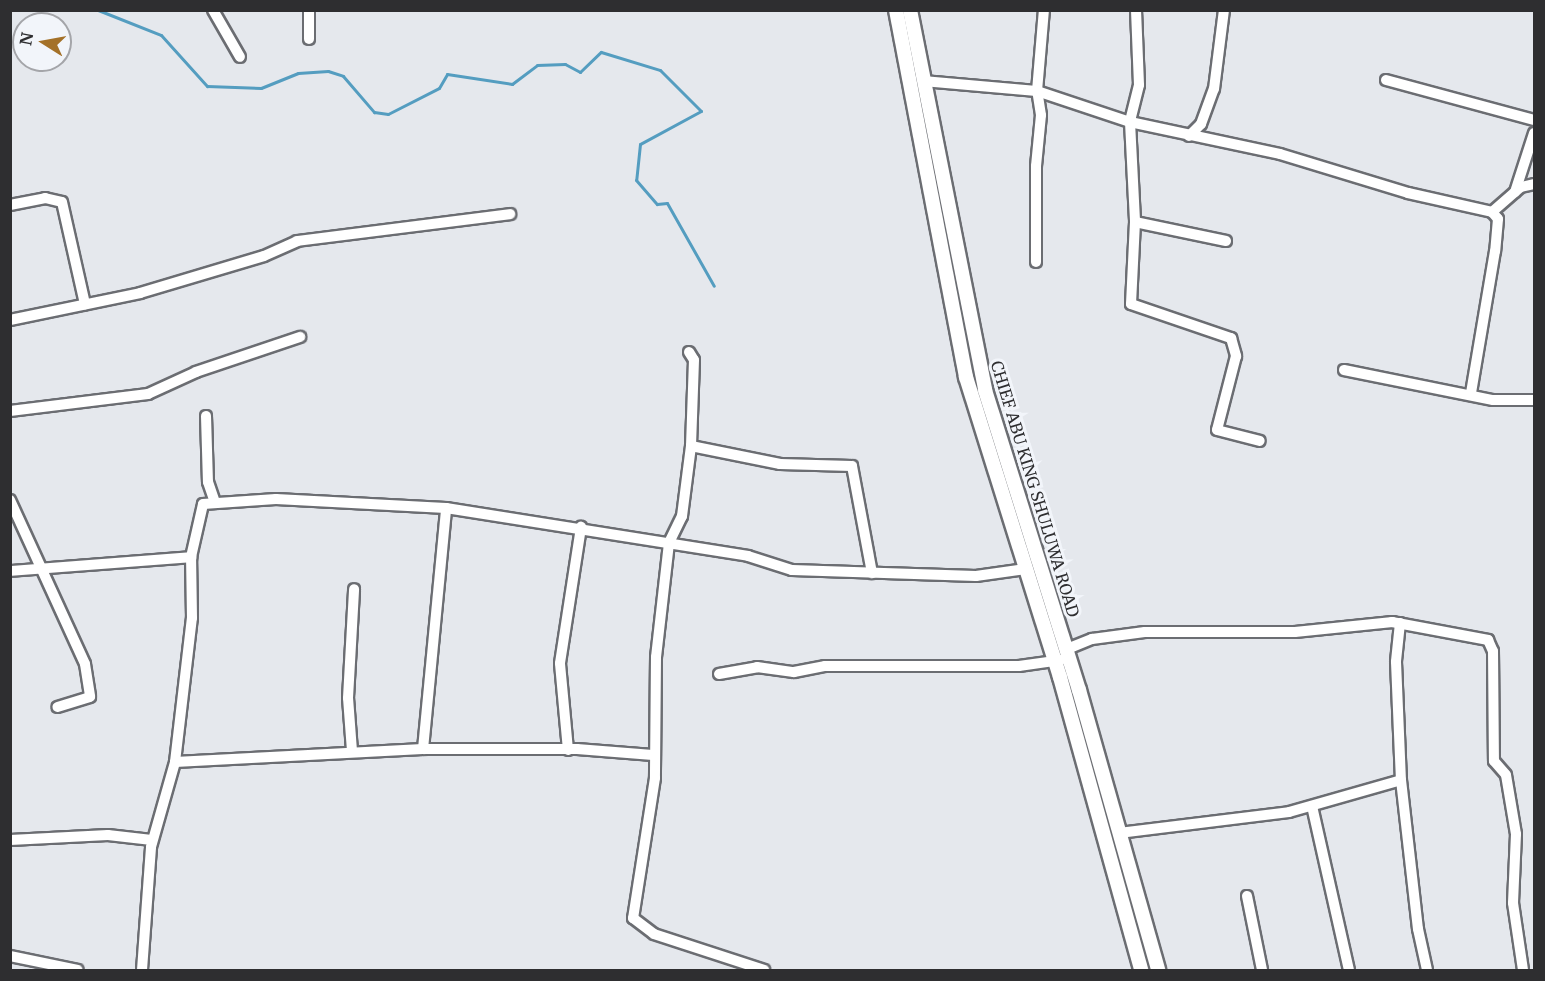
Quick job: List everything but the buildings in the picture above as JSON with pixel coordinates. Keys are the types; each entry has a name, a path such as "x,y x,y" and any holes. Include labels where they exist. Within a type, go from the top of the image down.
{"street":[{"path":"213,10 240,57"},
{"path":"309,10 309,39"},
{"path":"896,10 907,32 966,377 1055,661 1141,970"},
{"name":"CHIEF ABU KING SHULUWA ROAD","path":"910,10 907,32 923,81 986,390 1068,654 1158,970"},
{"path":"1036,262 1035,185 1041,115 1037,91 1044,10"},
{"path":"1136,10 1139,85 1130,122 1135,222 1131,304 1231,338 1236,356 1217,430 1260,441"},
{"path":"1189,136 1201,124 1214,89 1224,10"},
{"path":"1386,80 1534,120"},
{"path":"923,81 1037,91 1130,122 1280,154 1408,193 1492,212 1498,219 1495,251 1471,393"},
{"path":"1515,192 1534,133"},
{"path":"1492,212 1515,192 1534,184"},
{"path":"10,205 45,198 62,202 85,304"},
{"path":"10,320 213,272 297,241 510,214"},
{"path":"1135,222 1226,241"},
{"path":"10,411 148,394 196,372 300,337"},
{"path":"689,352 694,360 691,446 681,516 669,543 656,657 655,778 633,918 654,934 764,970"},
{"path":"1344,370 1471,393 1493,400 1534,400"},
{"path":"206,416 208,482 215,502"},
{"path":"691,446 780,464 852,466 872,573"},
{"path":"142,970 152,840 175,762 192,618 191,557 201,506 215,502 276,499 446,508 581,527 748,556 785,569 992,576 1026,569"},
{"path":"10,500 21,516 38,566 85,664 90,697 57,707"},
{"path":"423,749 446,508"},
{"path":"568,750 560,663 581,527"},
{"path":"10,571 38,566 191,557"},
{"path":"352,751 348,698 354,589"},
{"path":"1400,623 1396,662 1401,780 1418,929 1427,970"},
{"path":"719,674 757,668 794,672 825,666 1019,666 1055,661 1092,639 1145,632 1295,632 1400,623 1488,640 1493,651 1494,761 1506,775 1516,834 1513,903 1523,970"},
{"path":"175,762 423,749 568,750 654,755"},
{"path":"1119,833 1312,806 1401,780"},
{"path":"1312,806 1349,970"},
{"path":"10,840 108,835 152,840"},
{"path":"1247,896 1262,970"},
{"path":"10,956 78,970"}],"waterway":[{"path":"98,10 161,35 207,86 261,88 298,73 328,71 343,76 374,112 388,114 439,88 447,74 512,84 537,65 565,64 580,72 601,52 660,70 701,111 640,144 636,180 657,204 667,203 714,286"}]}
